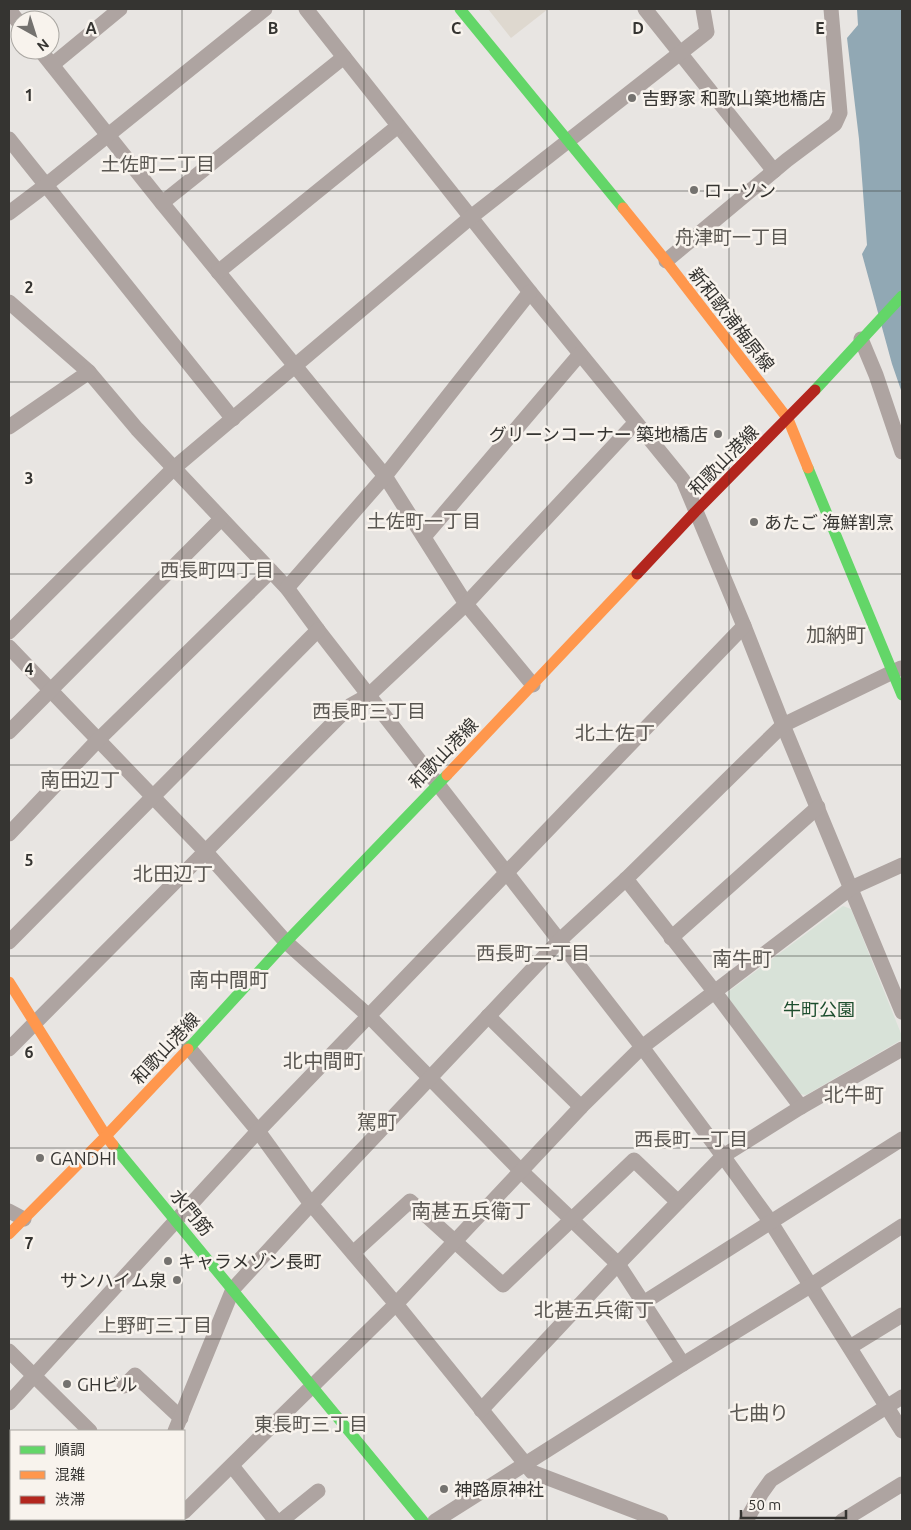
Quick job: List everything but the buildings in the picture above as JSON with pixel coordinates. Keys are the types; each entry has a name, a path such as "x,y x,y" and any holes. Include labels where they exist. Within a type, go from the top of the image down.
{"main road":[{"name":"新和歌浦梅原線","path":"460,9 666,261 788,419 898,670 902,695"},
{"name":"和歌山港線","path":"9,1234 106,1136 286,942 438,782 534,685 695,512 788,419 902,296"},
{"name":"水門筋","path":"9,982 106,1136 314,1386 423,1521"}],"street":[{"path":"52,65 120,9"},
{"path":"9,213 265,9"},
{"path":"306,9 682,480 744,626 902,1012"},
{"path":"645,9 774,171"},
{"path":"9,632 174,468 471,217 707,32 703,9"},
{"path":"666,261 834,124 840,113 831,9"},
{"path":"162,203 344,57"},
{"path":"48,60 385,476 466,604 534,685"},
{"path":"218,272 398,126"},
{"path":"9,139 233,419"},
{"path":"287,588 385,476 530,292"},
{"path":"9,302 89,372 137,429 287,588 560,940 723,1156 770,1222 888,1406 902,1431"},
{"path":"861,339 876,375 902,452"},
{"path":"424,538 580,354"},
{"path":"9,427 89,372"},
{"path":"9,1049 351,705 369,695 466,604 635,423"},
{"path":"9,732 221,519"},
{"path":"9,834 98,740 271,571"},
{"path":"9,1404 258,1132 744,626"},
{"path":"9,942 318,630"},
{"path":"9,647 205,851 286,942 370,1017 521,1171 618,1264 683,1364"},
{"path":"124,1386 135,1375 178,1425 233,1289 310,1204 560,940 626,879 783,725 898,670"},
{"path":"671,938 818,807"},
{"path":"185,1511 396,1304 581,1107 642,1047 851,888 902,865"},
{"path":"626,879 714,991 800,1108"},
{"path":"488,1016 581,1107"},
{"path":"189,1048 258,1132 310,1204 396,1304 532,1472 619,1514 661,1521"},
{"path":"481,1410 618,1264 723,1156 800,1108 902,1050"},
{"path":"643,1303 902,1139"},
{"path":"353,1253 410,1201 456,1240 503,1285 634,1160 678,1202"},
{"path":"9,1211 24,1219"},
{"path":"435,1521 810,1286 902,1226"},
{"path":"850,1348 902,1315"},
{"path":"9,1351 89,1430"},
{"path":"746,1521 771,1480 902,1397"},
{"path":"232,1466 276,1521"},
{"path":"842,1521 902,1484"},
{"path":"281,1521 318,1491"}],"shaded area":[{"path":"488,9 548,9 511,38"}],"green space":[{"name":"牛町公園","path":"843,906 851,909 902,1036 901,1040 806,1095 800,1094 728,1000 728,992"}],"water":[{"path":"857,9 902,9 902,393 892,364 862,254 867,245 859,139 847,38 858,25"}],"traffic: fast":[{"path":"460,9 623,208"},
{"path":"815,390 902,296"},
{"path":"808,468 902,695"},
{"path":"188,1049 286,942 447,775"},
{"path":"113,1145 423,1521"}],"traffic: slow":[{"path":"623,208 788,419 808,468"},
{"path":"447,775 637,574"},
{"path":"9,982 113,1145"},
{"path":"9,1234 106,1136 188,1049"}],"traffic: jam":[{"path":"637,574 815,390"}],"place":[{"name":"吉野家 和歌山築地橋店","path":"632,98"},
{"name":"ローソン","path":"694,190"},
{"name":"グリーンコーナー 築地橋店","path":"718,434"},
{"name":"あたご 海鮮割烹","path":"754,522"},
{"name":"GANDHI","path":"40,1158"},
{"name":"キャラメゾン長町","path":"168,1261"},
{"name":"サンハイム泉","path":"177,1280"},
{"name":"GHビル","path":"67,1384"},
{"name":"神路原神社","path":"444,1489"}],"district":[{"name":"土佐町二丁目","path":"158,164"},
{"name":"舟津町一丁目","path":"732,237"},
{"name":"土佐町一丁目","path":"424,521"},
{"name":"西長町四丁目","path":"217,570"},
{"name":"加納町","path":"836,634"},
{"name":"西長町三丁目","path":"369,711"},
{"name":"北土佐丁","path":"615,732"},
{"name":"南田辺丁","path":"80,779"},
{"name":"北田辺丁","path":"173,873"},
{"name":"西長町二丁目","path":"533,953"},
{"name":"南牛町","path":"742,958"},
{"name":"南中間町","path":"229,979"},
{"name":"北中間町","path":"323,1060"},
{"name":"北牛町","path":"854,1094"},
{"name":"駕町","path":"377,1121"},
{"name":"西長町一丁目","path":"691,1139"},
{"name":"南甚五兵衛丁","path":"471,1210"},
{"name":"北甚五兵衛丁","path":"594,1309"},
{"name":"上野町三丁目","path":"155,1325"},
{"name":"七曲り","path":"759,1412"},
{"name":"東長町三丁目","path":"311,1424"}]}
